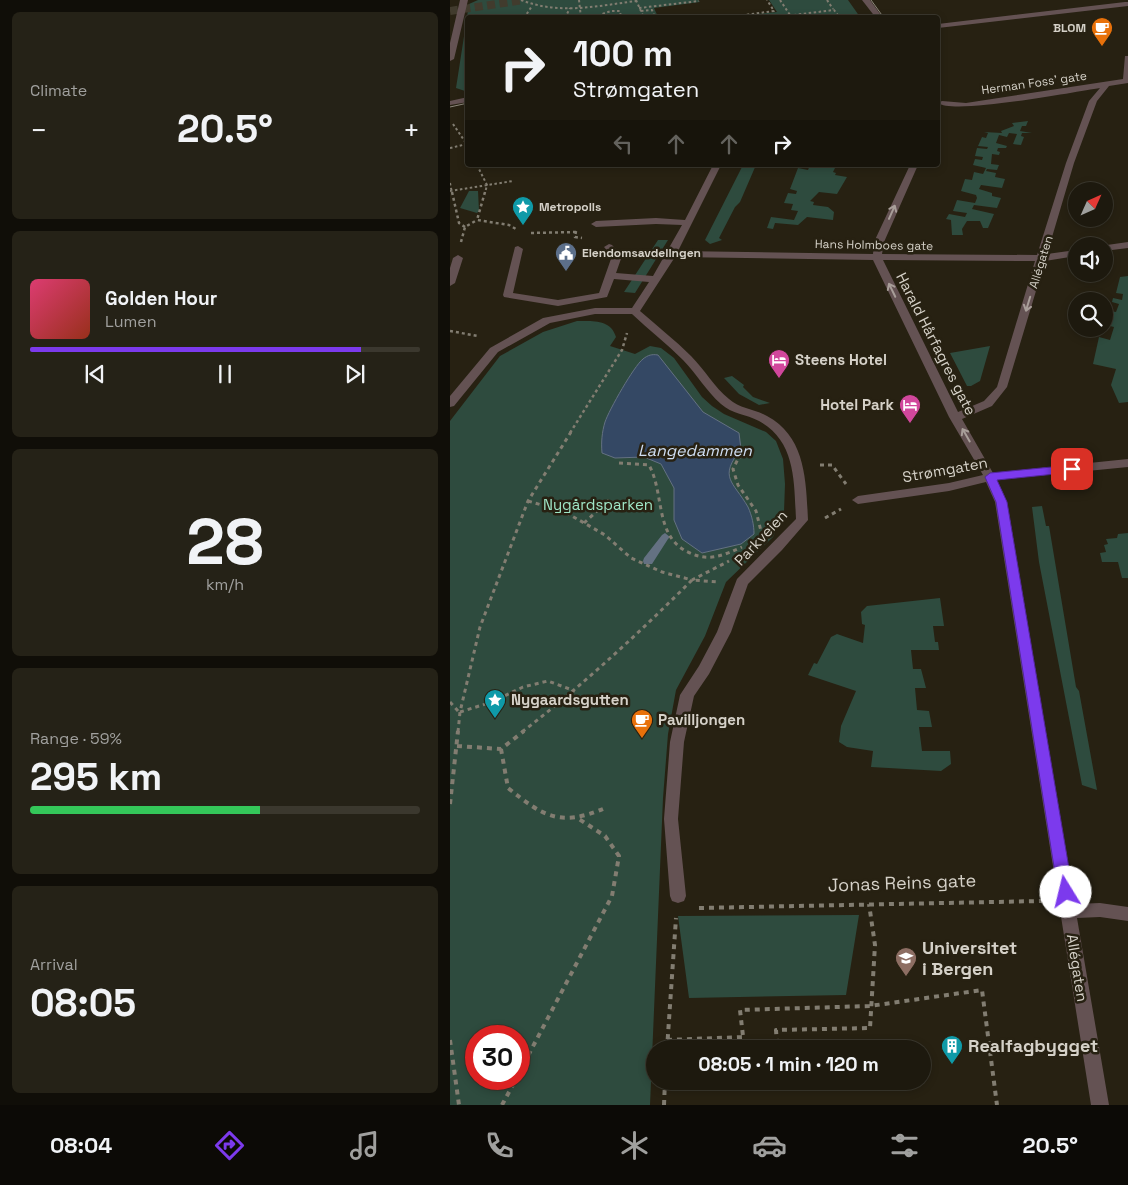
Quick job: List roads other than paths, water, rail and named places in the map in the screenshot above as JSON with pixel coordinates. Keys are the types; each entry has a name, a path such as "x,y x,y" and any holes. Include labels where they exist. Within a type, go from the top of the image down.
{"street":[{"path":"450,55 464,0"},
{"path":"866,0 878,15"},
{"path":"940,26 1125,3"},
{"path":"450,13 461,13"},
{"path":"978,14 984,21"},
{"path":"1128,58 1128,81"},
{"name":"Herman Foss' gate","path":"940,107 1106,86 1128,81"},
{"name":"Allégaten","path":"955,417 987,405 1000,392 1043,258 1070,163 1093,101 1106,86"},
{"path":"450,103 465,100"},
{"path":"450,403 494,350 547,320 595,311 634,311 672,254 716,167"},
{"path":"877,258 879,242 913,167"},
{"path":"596,224 656,221 688,223"},
{"path":"1113,247 1128,245"},
{"path":"518,249 508,295 558,303 603,295 617,256 609,248"},
{"name":"Hans Holmboes gate","path":"672,254 877,258 1043,258 1068,254"},
{"path":"450,283 458,258"},
{"name":"Harald Hårfagres gate","path":"877,258 955,417 990,477"},
{"path":"610,276 654,279"},
{"name":"Parkveien","path":"634,311 686,358 724,402 737,410 763,419 784,433 791,444 799,466 802,520 778,547 742,582 724,632 704,670 687,694 677,742 671,819 678,896"},
{"name":"Strømgaten","path":"858,500 949,488 990,477 1128,463"},
{"name":"Allégaten","path":"990,477 1001,502 1100,1105"},
{"path":"1069,912 1100,910 1128,914"}],"water":[{"name":"Langedammen","path":"650,355 658,355 703,412 739,433 741,449 730,467 729,473 733,485 748,507 754,534 741,544 702,553 682,539 674,520 674,488 661,464 644,457 615,458 602,453 603,430 611,408 639,363"}],"waterway":[{"path":"648,561 665,537"}],"tunnel":[{"path":"450,11 524,0"}],"tram line":[{"path":"871,0 882,15"},
{"path":"450,107 465,104"}],"place":[{"name":"BLOM","path":"1102,47"},
{"name":"Metropolis","path":"523,226"},
{"name":"Eiendomsavdelingen","path":"566,272"},
{"name":"Steens Hotel","path":"779,379"},
{"name":"Hotel Park","path":"910,424"},
{"name":"Nygaardsgutten","path":"495,719"},
{"name":"Pavilljongen","path":"642,739"},
{"name":"Universitet i Bergen","path":"906,977"},
{"name":"Realfagbygget","path":"952,1065"}],"park label":[{"name":"Nygårdsparken","path":"598,505"}]}
